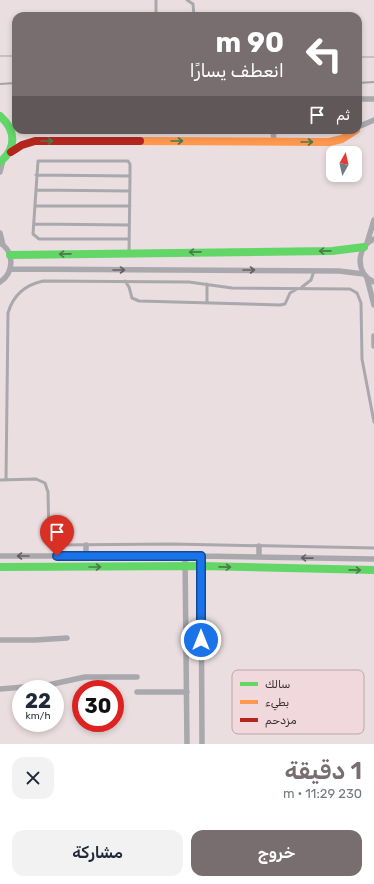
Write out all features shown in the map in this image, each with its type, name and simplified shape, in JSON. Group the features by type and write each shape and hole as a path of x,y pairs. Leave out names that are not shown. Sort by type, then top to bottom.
{"street":[{"path":"362,99 374,99"},
{"path":"0,116 7,122 12,131"},
{"path":"362,125 373,121"},
{"path":"7,122 12,123"},
{"path":"11,152 14,144 13,134"},
{"path":"273,134 274,142"},
{"path":"0,172 1,161 11,152 22,145 35,141 334,142 350,134"},
{"path":"374,220 360,261 374,305"},
{"path":"0,233 1,244 10,255 10,269 7,275 0,282"},
{"path":"10,255 332,250 366,245 374,239"},
{"path":"10,269 345,271 365,276 374,282"},
{"path":"374,336 374,346"},
{"path":"86,545 86,556"},
{"path":"258,557 259,546"},
{"path":"0,556 201,556 374,559"},
{"path":"185,556 187,744"},
{"path":"201,556 202,744"},
{"path":"0,567 201,566 374,570"},
{"path":"0,640 67,638"},
{"path":"0,689 48,685 85,677 137,677"},
{"path":"137,692 187,692"}],"lane":[{"path":"156,0 156,12"},
{"path":"187,0 193,4 194,12"},
{"path":"129,239 38,239 34,235 34,224 37,164 40,160 127,160 130,164 129,253"},
{"path":"36,175 130,176"},
{"path":"36,190 130,191"},
{"path":"35,206 130,206"},
{"path":"34,224 129,225"},
{"path":"125,281 129,287 131,296 136,301 282,305 286,302 291,292 301,288 311,280 314,271"},
{"path":"6,480 6,327 8,313 12,300 29,286 43,281 189,282 238,288 346,288 354,290 359,296 361,303 363,366 374,422"},
{"path":"207,284 207,303"},
{"path":"0,480 36,479 45,483 48,492 49,541 55,546 259,546 374,548"}],"tram line":[{"path":"0,56 12,56"},
{"path":"362,57 374,57"}],"railway":[{"path":"362,83 374,82"},
{"path":"0,84 12,83"}],"traffic: fast":[{"path":"0,116 5,121 12,133 12,145 6,157 0,162"},
{"path":"10,255 332,251 364,247"},
{"path":"0,567 201,566 374,570"}],"traffic: slow":[{"path":"140,141 329,142 342,139 350,134"}],"traffic: jam":[{"path":"11,152 22,145 35,141 140,141"}],"route":[{"path":"57,556 201,556 201,640"}]}
